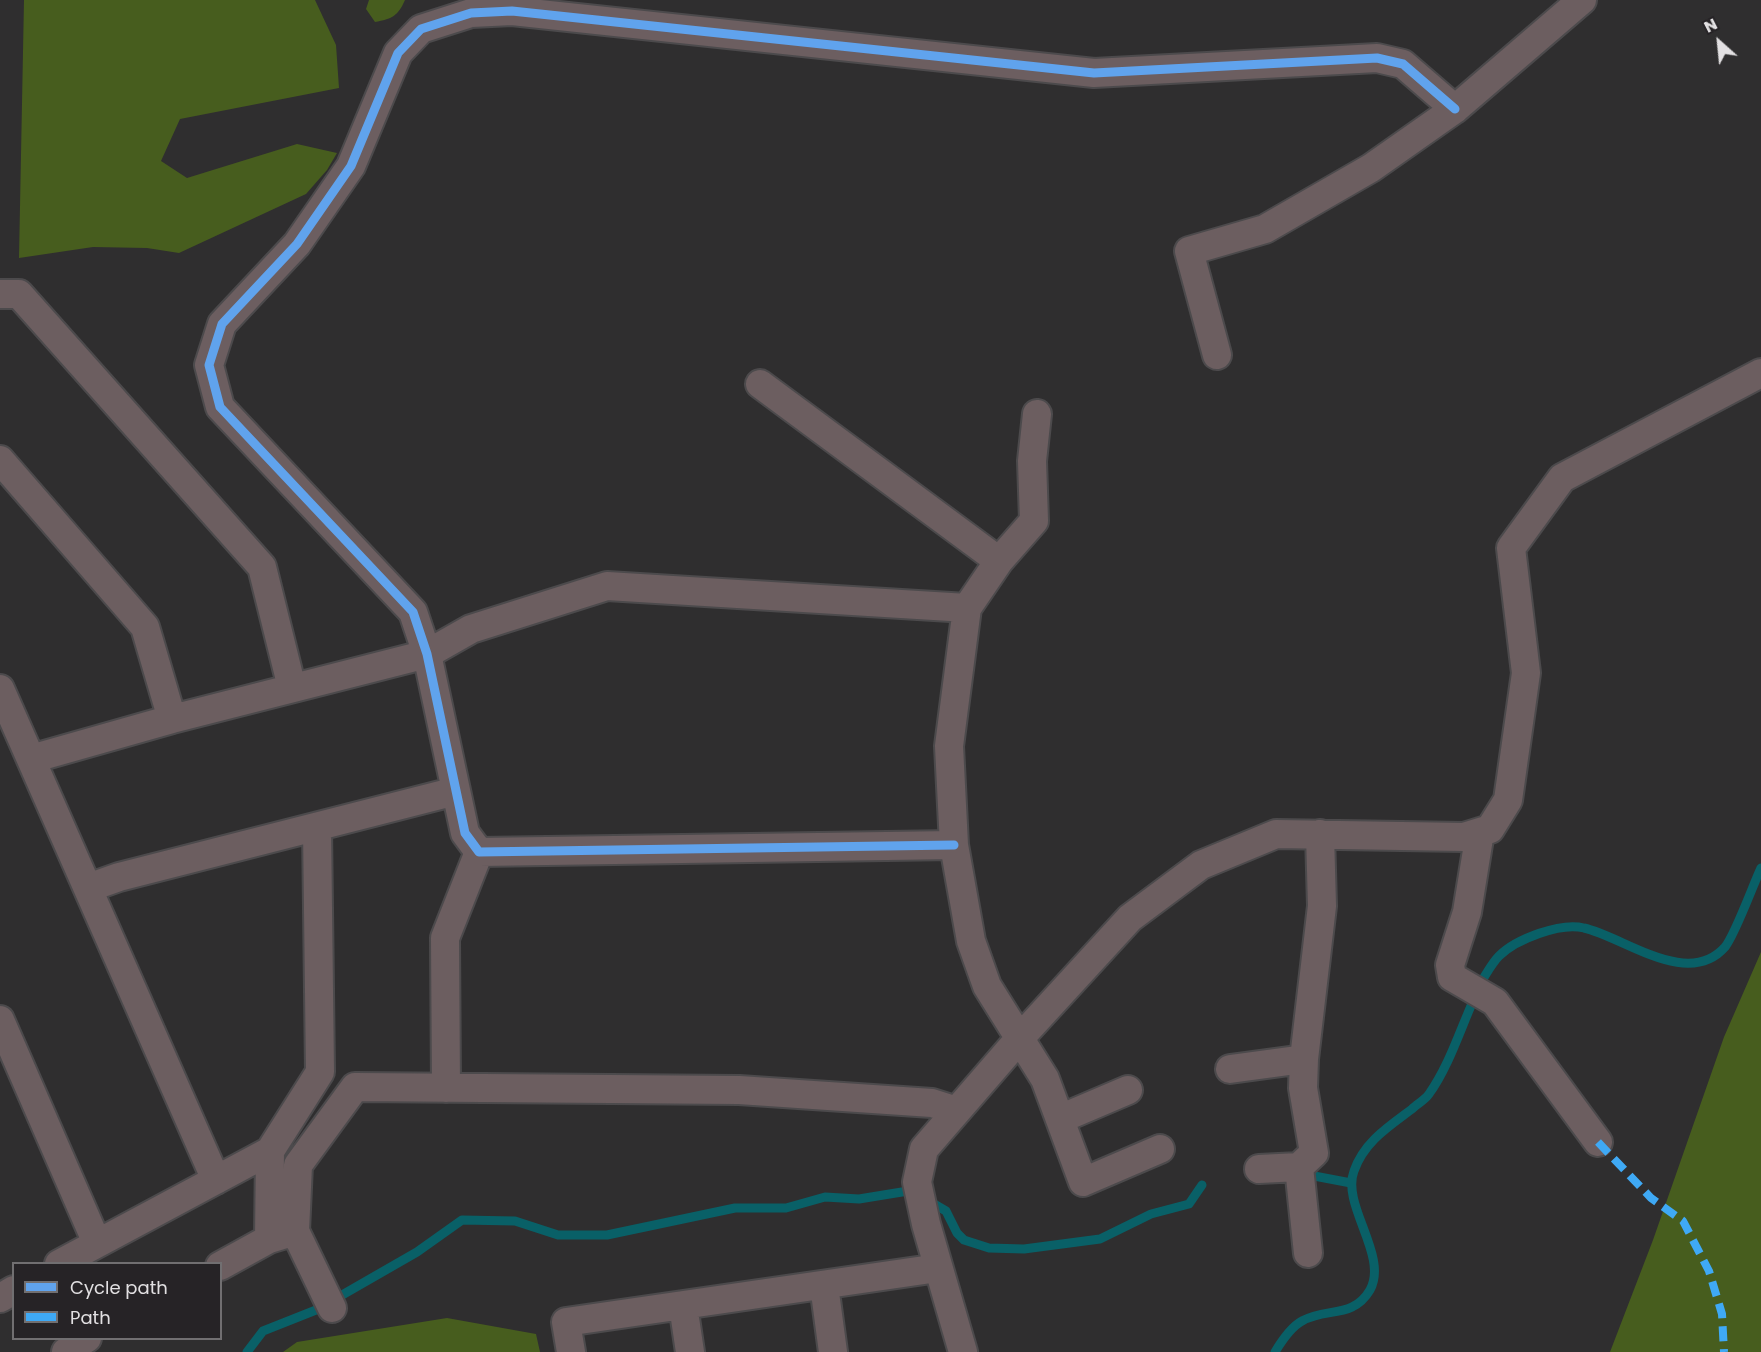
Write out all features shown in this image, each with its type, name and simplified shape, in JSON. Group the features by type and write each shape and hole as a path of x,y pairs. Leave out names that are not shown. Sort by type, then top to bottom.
{"street":[{"path":"1217,355 1189,251 1265,229 1371,168 1455,109 1582,0"},
{"path":"479,852 465,833 427,654 413,612 220,407 209,365 222,324 297,244 351,166 398,53 422,28 471,13 512,11 1094,73 1377,58 1403,64 1455,109"},
{"path":"0,294 19,294 262,567 292,688"},
{"path":"963,1352 938,1268 917,1182 924,1149 1020,1038 1130,918 1201,865 1276,834 1464,837 1490,829 1508,800 1526,673 1511,548 1562,478 1761,372"},
{"path":"760,384 999,561"},
{"path":"1037,414 1032,461 1034,521 999,561 967,608 949,746 954,845 971,941 987,986 1045,1079 1083,1182 1160,1149"},
{"path":"0,460 145,627 172,719"},
{"path":"31,759 172,719 427,654 471,629 607,586 967,608"},
{"path":"0,689 216,1180"},
{"path":"88,888 119,877 456,791"},
{"path":"61,1262 96,1241 270,1151 320,1072 317,826"},
{"path":"1480,832 1467,912 1450,965 1452,977 1495,1002 1598,1142"},
{"path":"1259,1169 1299,1167 1314,1153 1303,1088 1304,1059 1322,906 1320,834"},
{"path":"479,852 954,845"},
{"path":"446,1088 446,938 479,852"},
{"path":"0,1020 96,1241"},
{"path":"1230,1069 1304,1059"},
{"path":"282,1235 298,1165 355,1088 739,1090 932,1104 957,1111"},
{"path":"1060,1119 1128,1090"},
{"path":"270,1151 282,1235 329,1302"},
{"path":"1299,1167 1308,1253"},
{"path":"222,1265 282,1235"},
{"path":"571,1352 566,1322 938,1268"},
{"path":"824,1285 833,1352"},
{"path":"682,1305 690,1352"},
{"path":"66,1352 84,1340"}],"green space":[{"path":"24,0 315,0 336,45 339,88 180,119 161,161 187,178 297,144 337,153 327,170 306,194 179,253 147,248 93,247 19,258"},
{"path":"369,0 405,0 394,16 375,22 366,9"},
{"path":"1761,952 1761,1352 1610,1352 1653,1240 1724,1037"},
{"path":"447,1318 536,1334 540,1352 283,1352 297,1342"}],"waterway":[{"path":"1481,982 1494,962 1507,950 1539,933 1563,927 1584,928 1656,957 1675,962 1693,963 1710,959 1729,941 1761,868"},
{"path":"1275,1352 1287,1335 1302,1321 1356,1305 1370,1290 1374,1277 1374,1262 1354,1199 1352,1184 1354,1171 1370,1143 1429,1094 1448,1060 1474,999"},
{"path":"1309,1175 1351,1183"},
{"path":"934,1204 946,1211 957,1233 964,1240 989,1248 1024,1249 1100,1239 1151,1214 1189,1204 1202,1185"},
{"path":"247,1352 263,1331 316,1310 417,1252 462,1220 515,1221 558,1235 607,1235 735,1208 786,1208 825,1197 859,1199 908,1191"}],"marked path":[{"path":"1598,1142 1651,1198 1683,1221 1709,1271 1722,1314 1724,1352"}],"cycle path":[{"path":"954,845 479,852 465,833 427,654 413,612 220,407 209,365 222,324 297,244 351,166 398,53 421,29 471,13 512,11 1094,73 1377,58 1403,64 1455,109"}]}
